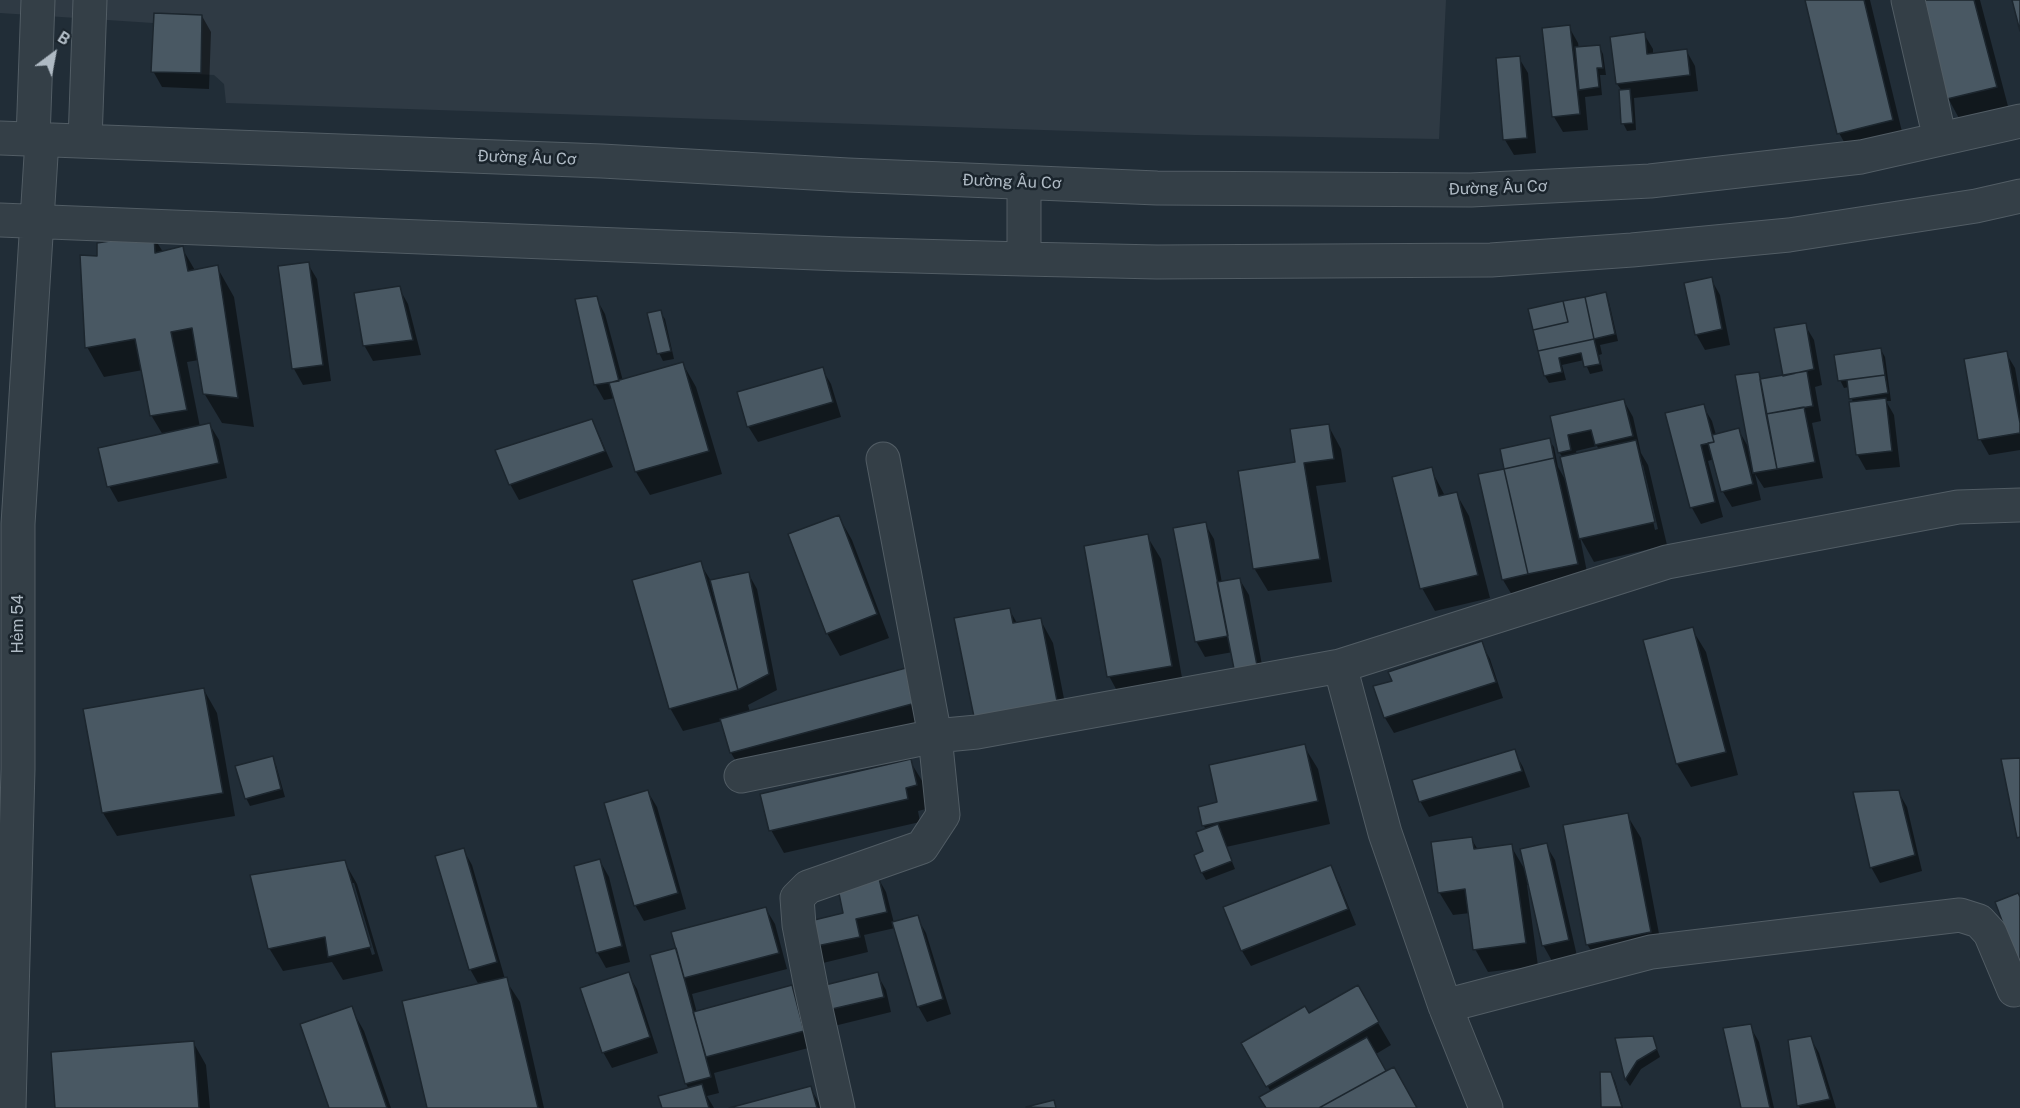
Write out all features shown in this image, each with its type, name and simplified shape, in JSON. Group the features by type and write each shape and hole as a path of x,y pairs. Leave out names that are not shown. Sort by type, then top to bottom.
{"street":[{"name":"Hẻm 54","path":"9,1108 7,946 9,523 38,221 38,0"},
{"path":"86,141 90,0"},
{"path":"1908,0 1940,139"},
{"name":"Đường Âu Cơ","path":"0,138 602,161 848,175 1157,188 1471,190 1650,181 1861,157 2020,121"},
{"path":"1024,183 1024,259"},
{"path":"0,220 1024,259 1157,262 1491,260 1632,250 1789,235 1976,206 2020,196"},
{"path":"838,1108 807,966 799,925 797,898 808,887 922,848 943,815 936,736 883,459"},
{"path":"741,776 936,736 977,732 1340,666 1667,562 1958,507 2020,505"},
{"path":"1340,666 1385,833 1445,1006 1486,1108"},
{"path":"1445,1006 1651,952 1960,915 1979,921 1990,933 2014,990 2020,988"}],"shaded area":[{"path":"0,0 1446,0 1439,139 1194,135 226,103 224,84 214,75 151,72 153,23 0,13"}],"building":[{"path":"1805,0 1864,0 1893,120 1837,134"},
{"path":"1917,0 1974,0 1997,87 1947,99"},
{"path":"2012,0 2020,0 2020,31"},
{"path":"154,13 202,15 201,73 151,72"},
{"path":"1570,25 1580,114 1552,117 1542,28"},
{"path":"1645,32 1647,54 1687,49 1690,75 1616,84 1610,37"},
{"path":"1600,45 1603,68 1597,68 1599,87 1579,90 1575,47"},
{"path":"1520,56 1527,138 1503,140 1496,58"},
{"path":"1630,89 1633,123 1621,124 1619,90"},
{"path":"154,234 155,253 183,246 188,271 218,265 238,398 203,394 192,328 171,332 187,410 150,416 135,339 85,348 80,255 97,256 97,243"},
{"path":"309,262 323,365 292,369 278,266"},
{"path":"1712,277 1722,329 1695,335 1684,283"},
{"path":"400,286 413,340 363,346 354,293"},
{"path":"1606,292 1615,334 1594,339 1585,297"},
{"path":"597,296 619,381 594,385 575,299"},
{"path":"1585,297 1594,339 1538,351 1533,330 1568,322 1563,301"},
{"path":"1563,301 1568,322 1533,330 1528,309"},
{"path":"661,310 671,351 657,354 647,313"},
{"path":"1806,323 1814,369 1783,376 1774,328"},
{"path":"1594,339 1600,364 1584,367 1581,353 1559,358 1562,372 1544,376 1538,351"},
{"path":"1881,348 1885,375 1838,381 1834,355"},
{"path":"2007,351 2020,433 1978,440 1964,359"},
{"path":"683,362 709,451 635,472 609,383"},
{"path":"823,367 833,402 747,427 737,392"},
{"path":"1807,371 1813,406 1766,414 1760,379"},
{"path":"1759,372 1777,469 1753,473 1735,375"},
{"path":"1885,375 1888,393 1849,399 1847,380"},
{"path":"1886,398 1892,451 1856,455 1849,402"},
{"path":"1624,399 1633,436 1595,445 1591,430 1568,435 1571,450 1558,453 1550,416"},
{"path":"1704,404 1714,442 1701,445 1715,502 1690,508 1665,413"},
{"path":"1804,407 1815,462 1777,469 1766,414"},
{"path":"592,419 605,451 509,485 495,450"},
{"path":"210,423 219,463 107,487 98,448"},
{"path":"1329,424 1334,459 1304,463 1320,559 1253,569 1238,471 1295,462 1290,429"},
{"path":"1739,428 1753,484 1721,492 1708,443 1714,442 1712,435"},
{"path":"1550,438 1554,458 1504,469 1500,449"},
{"path":"1636,440 1655,522 1579,539 1560,457"},
{"path":"1554,458 1578,564 1528,574 1504,469"},
{"path":"1432,467 1439,496 1457,492 1478,575 1420,589 1392,477"},
{"path":"1504,469 1528,574 1502,580 1478,474"},
{"path":"839,515 877,614 826,634 788,534"},
{"path":"1206,522 1228,636 1195,642 1173,528"},
{"path":"1148,534 1172,666 1107,677 1084,546"},
{"path":"701,561 738,690 669,709 632,580"},
{"path":"749,572 769,674 738,690 710,580"},
{"path":"1240,578 1257,665 1234,669 1217,582"},
{"path":"1010,608 1013,623 1041,618 1058,706 975,722 954,618"},
{"path":"1693,627 1726,752 1676,764 1643,640"},
{"path":"1482,641 1496,682 1384,718 1373,686 1392,681 1388,672"},
{"path":"913,666 923,701 730,753 720,719"},
{"path":"204,688 223,793 102,813 83,709"},
{"path":"1305,744 1318,801 1202,826 1198,807 1217,802 1209,765"},
{"path":"1515,749 1522,771 1419,802 1412,780"},
{"path":"273,756 281,789 245,799 235,766"},
{"path":"2020,758 2020,837 2017,838 2001,759"},
{"path":"911,759 917,785 906,788 908,799 769,831 760,794"},
{"path":"648,790 678,893 634,906 604,803"},
{"path":"1899,790 1915,855 1870,868 1853,792"},
{"path":"1628,813 1651,932 1586,945 1563,825"},
{"path":"1218,824 1232,861 1201,873 1194,855 1203,851 1196,832"},
{"path":"1472,837 1474,849 1512,844 1526,943 1473,950 1465,889 1438,893 1431,842"},
{"path":"1547,843 1569,940 1542,946 1520,849"},
{"path":"464,848 497,962 469,970 435,856"},
{"path":"600,859 622,946 596,953 574,866"},
{"path":"345,860 371,947 328,957 325,937 268,949 250,875"},
{"path":"1331,865 1348,909 1241,951 1223,907"},
{"path":"878,874 887,912 856,919 860,937 812,947 806,922 843,913 837,884"},
{"path":"2018,893 2020,897 2020,969 1995,902"},
{"path":"766,907 779,953 684,978 671,932"},
{"path":"918,915 943,999 917,1007 892,922"},
{"path":"676,948 711,1077 685,1084 650,955"},
{"path":"629,972 650,1037 602,1053 580,988"},
{"path":"878,972 884,997 819,1012 813,988"},
{"path":"507,977 538,1108 427,1108 402,1001"},
{"path":"792,985 804,1031 706,1057 693,1012"},
{"path":"1358,985 1379,1022 1266,1087 1241,1043 1305,1006 1309,1013"},
{"path":"352,1006 387,1108 329,1108 300,1024"},
{"path":"1751,1024 1770,1108 1741,1108 1723,1028"},
{"path":"1653,1036 1657,1049 1637,1061 1625,1080 1615,1038"},
{"path":"1811,1036 1830,1099 1797,1106 1788,1040"},
{"path":"1367,1037 1386,1071 1319,1108 1266,1108 1259,1097"},
{"path":"194,1041 199,1108 55,1108 51,1052"},
{"path":"1394,1067 1417,1108 1319,1108 1386,1071"},
{"path":"1600,1072 1611,1072 1622,1107 1601,1107"},
{"path":"702,1084 709,1108 662,1108 658,1096"},
{"path":"811,1086 817,1108 729,1108"},
{"path":"1054,1100 1056,1108 1026,1107"}]}
